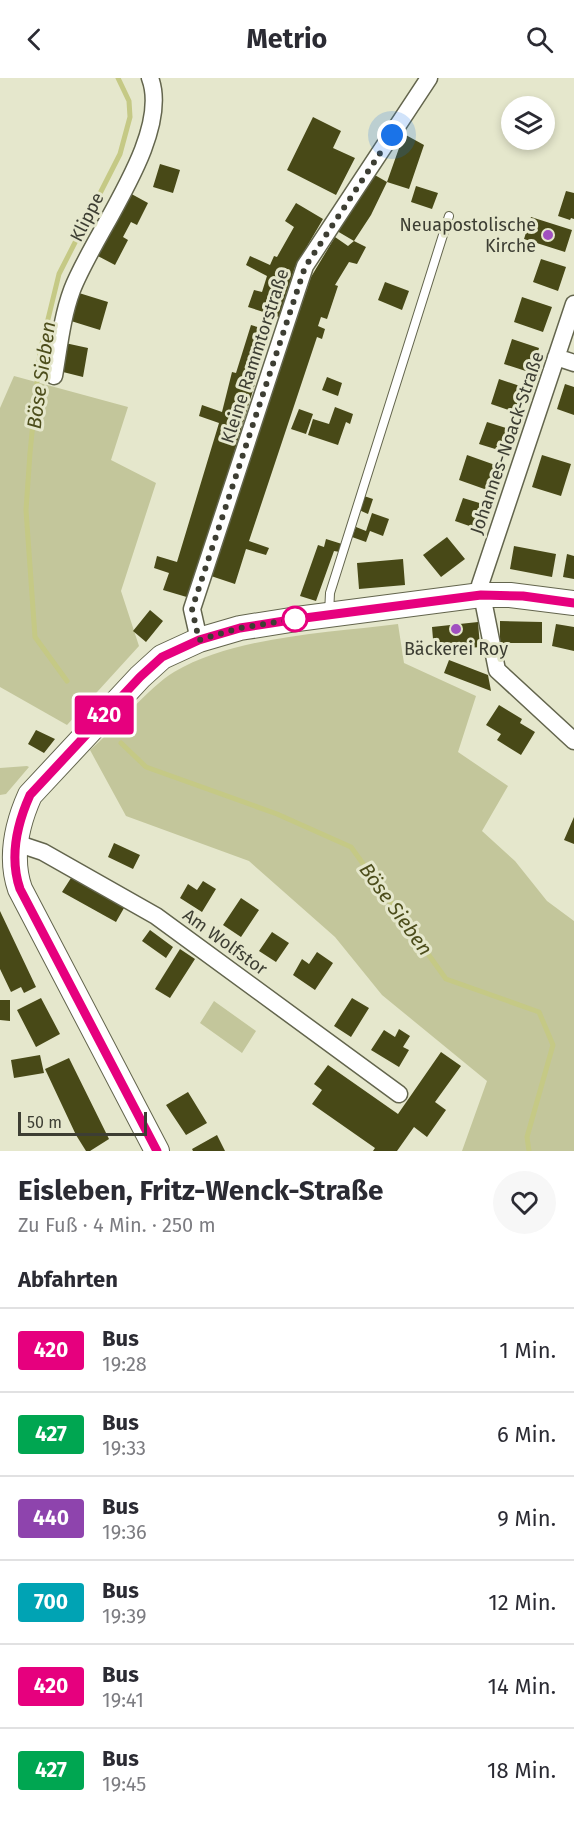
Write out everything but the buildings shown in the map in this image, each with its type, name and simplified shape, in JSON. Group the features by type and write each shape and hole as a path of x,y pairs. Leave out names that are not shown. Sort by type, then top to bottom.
{"main road":[{"path":"157,1151 20,889 8,846 10,818 140,677 162,657 199,640 240,628 481,595 510,595 574,603"}],"street":[{"name":"Klippe","path":"54,376 65,312 74,284 146,142 155,102 150,78"},
{"name":"Kleine Rammtorstraße","path":"199,640 192,609 305,267 429,78"},
{"name":"Johannes-Noack-Straße","path":"481,595 480,585 574,304"},
{"path":"556,357 574,363"},
{"path":"481,595 497,670 574,741"},
{"name":"Am Wolfstor","path":"8,846 43,852 156,916 399,1094"}],"lane":[{"path":"329,615 330,592 449,216"}],"green space":[{"path":"14,376 128,407 111,460 156,483 121,591 139,646 67,725 0,687 0,408"},
{"path":"398,624 404,663 476,696 458,752 508,786 482,831 515,861 547,901 574,921 574,1151 462,1151 487,1081 382,995 335,937 249,861 126,816 90,750 164,679 199,660 254,643"},
{"path":"29,767 6,794 0,795 0,768"},
{"path":"214,1001 256,1031 242,1053 200,1023"}],"waterway":[{"name":"Böse Sieben","path":"67,681 35,637 26,510 30,453 40,352 59,274 120,154 130,117 129,101 118,78"},
{"name":"Böse Sieben","path":"121,743 146,767 277,814 351,847 446,979 539,1012 553,1045 527,1137 529,1151"}],"bus line":[{"name":"420","path":"157,1151 17,881 15,855 19,818 30,795 140,677 162,657 199,640 240,628 393,605 481,595 535,597 574,603"}],"place":[{"name":"Neuapostolische Kirche","path":"548,235"},
{"name":"Bäckerei Roy","path":"456,629"}],"route":[{"path":"295,619 297,619 240,628 199,640 192,609 305,267 392,135"}]}
